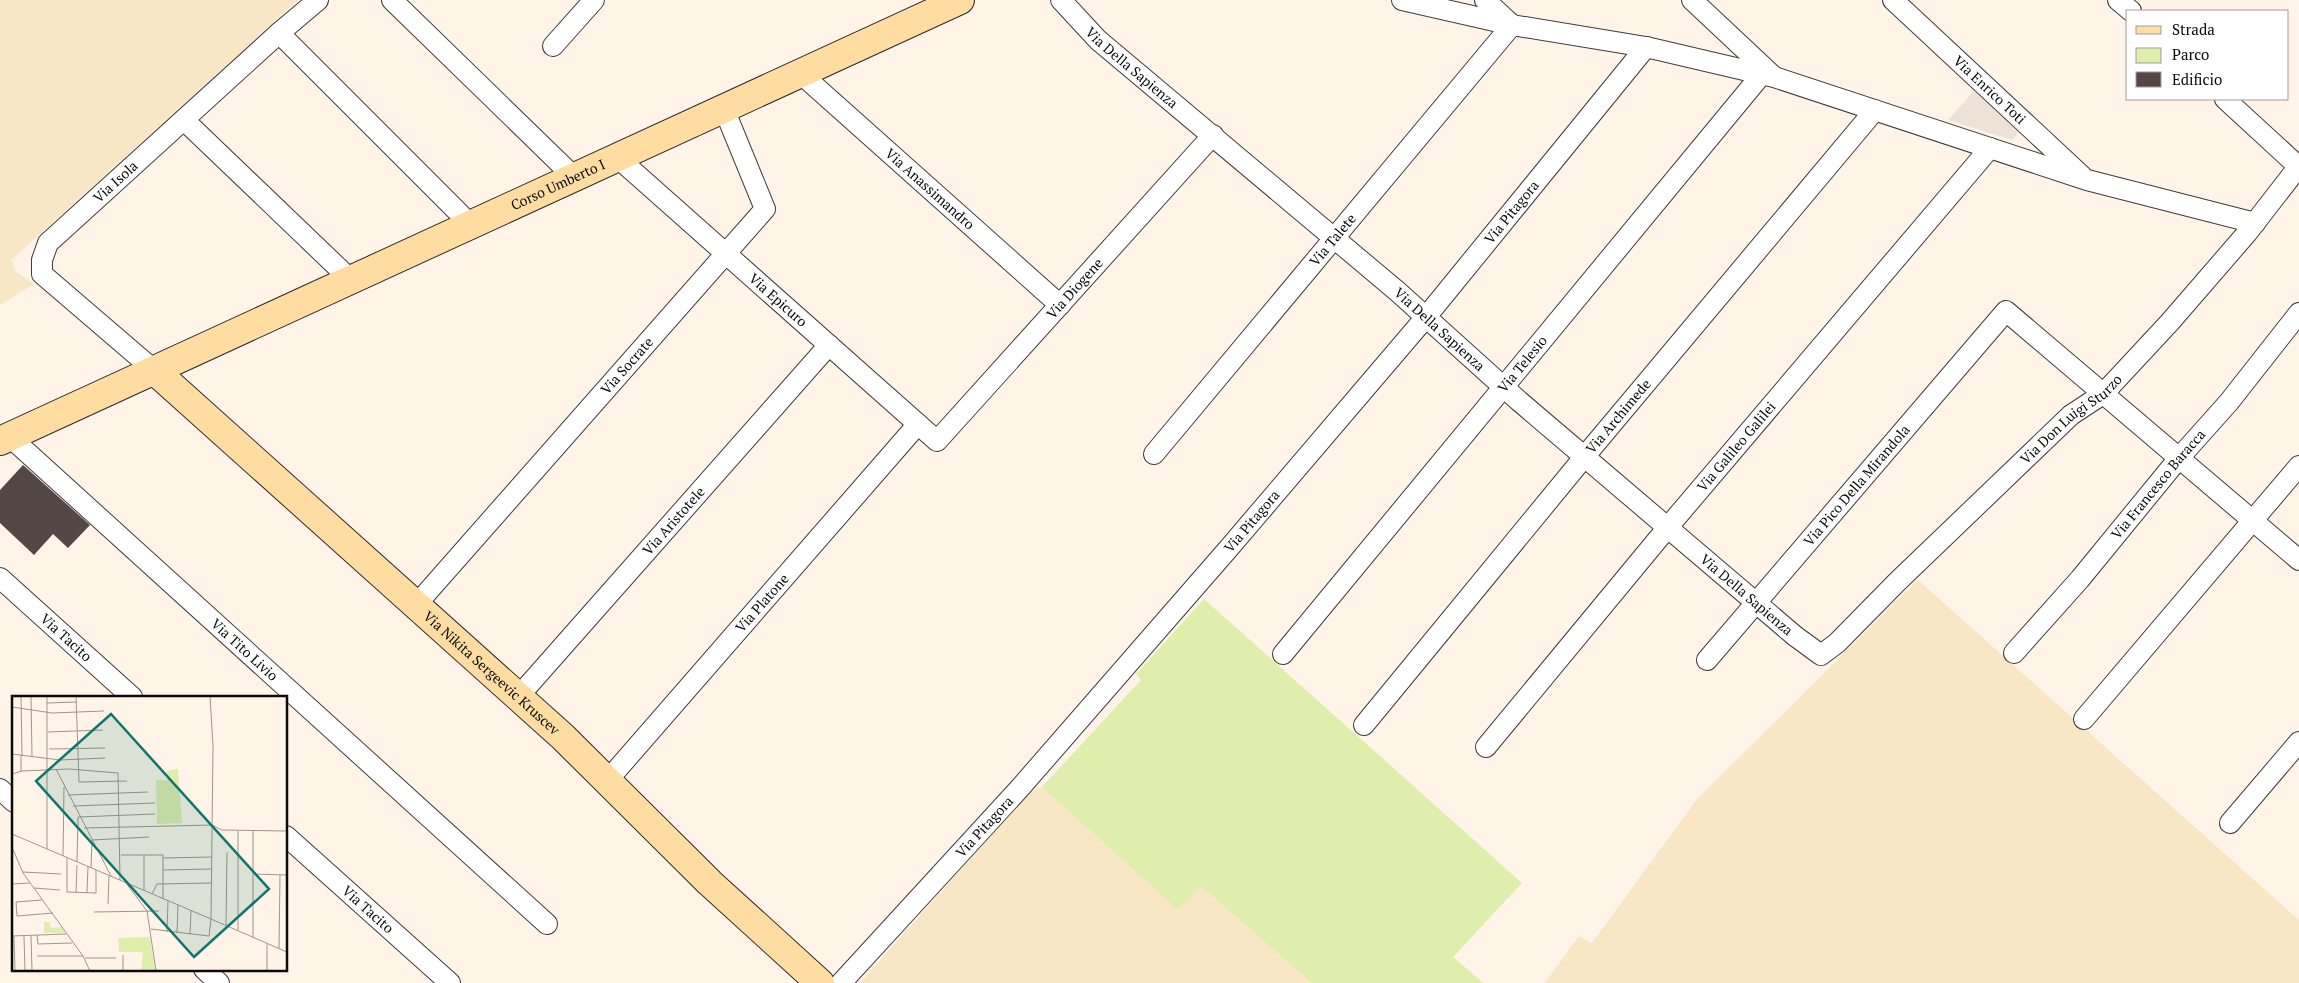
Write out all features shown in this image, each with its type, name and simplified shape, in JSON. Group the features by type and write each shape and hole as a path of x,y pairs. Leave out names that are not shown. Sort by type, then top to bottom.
{"main road":[{"name":"Corso Umberto I","path":"4,438 352,281 960,0"},
{"name":"Via Nikita Sergeevic Kruscev","path":"155,371 518,697 607,781 710,883 820,983"}],"street":[{"name":"Via Isola","path":"155,371 42,274 42,260 48,244 185,121 279,33 318,0"},
{"path":"392,0 575,178"},
{"path":"553,46 594,0"},
{"name":"Via Della Sapienza","path":"1061,0 1098,40 1335,239 1504,387 1795,636 1821,655"},
{"path":"1402,0 1512,25 1646,47 1768,75 2087,180 2255,223"},
{"path":"1486,0 1512,25"},
{"path":"1692,0 1768,75"},
{"name":"Via Enrico Toti","path":"1893,0 2087,180"},
{"path":"2118,0 2130,10"},
{"name":"Via Talete","path":"1154,454 1512,25"},
{"path":"279,33 472,226"},
{"name":"Via Pitagora","path":"841,983 1019,789 1426,317 1646,47"},
{"name":"Via Anassimandro","path":"800,73 1060,305"},
{"name":"Via Telesio","path":"1283,654 1504,387 1768,75"},
{"path":"2226,100 2299,166"},
{"name":"Via Socrate","path":"416,605 765,209 724,109"},
{"name":"Via Archimede","path":"1364,726 1585,456 1875,110"},
{"path":"185,121 352,281"},
{"name":"Via Diogene","path":"937,441 1213,136"},
{"name":"Via Galileo Galilei","path":"1486,746 1668,527 1990,148"},
{"name":"Via Epicuro","path":"618,158 937,441"},
{"name":"Via Don Luigi Sturzo","path":"1821,655 1837,643 1897,582 2071,416 2103,394 2170,322 2255,223 2299,166"},
{"name":"Via Pico Della Mirandola","path":"1707,660 2006,312 2103,394"},
{"name":"Via Francesco Baracca","path":"2014,653 2080,579 2179,458 2229,402 2299,313"},
{"name":"Via Aristotele","path":"518,697 829,345"},
{"path":"2103,394 2299,560"},
{"name":"Via Platone","path":"607,781 918,424"},
{"name":"Via Tito Livio","path":"4,438 546,924"},
{"path":"2084,720 2299,466"},
{"name":"Via Tacito","path":"0,578 131,696"},
{"path":"2230,823 2299,742"},
{"path":"0,789 12,800"},
{"name":"Via Tacito","path":"288,838 450,983"}],"shaded area":[{"path":"0,0 298,0 11,260 16,272 34,284 0,305"},
{"path":"1974,91 2020,131 2012,140 1948,120"},
{"path":"1918,580 2299,920 2299,983 1545,983 1579,936 1592,943 1697,799"},
{"path":"1042,787 1178,910 1201,886 1312,983 860,983 1029,792"}],"green space":[{"path":"1204,599 1522,883 1453,957 1483,983 1312,983 1201,886 1178,910 1042,787 1141,680 1136,674"}],"building":[{"path":"23,465 90,525 68,548 53,534 34,555 0,523 0,490"}]}
